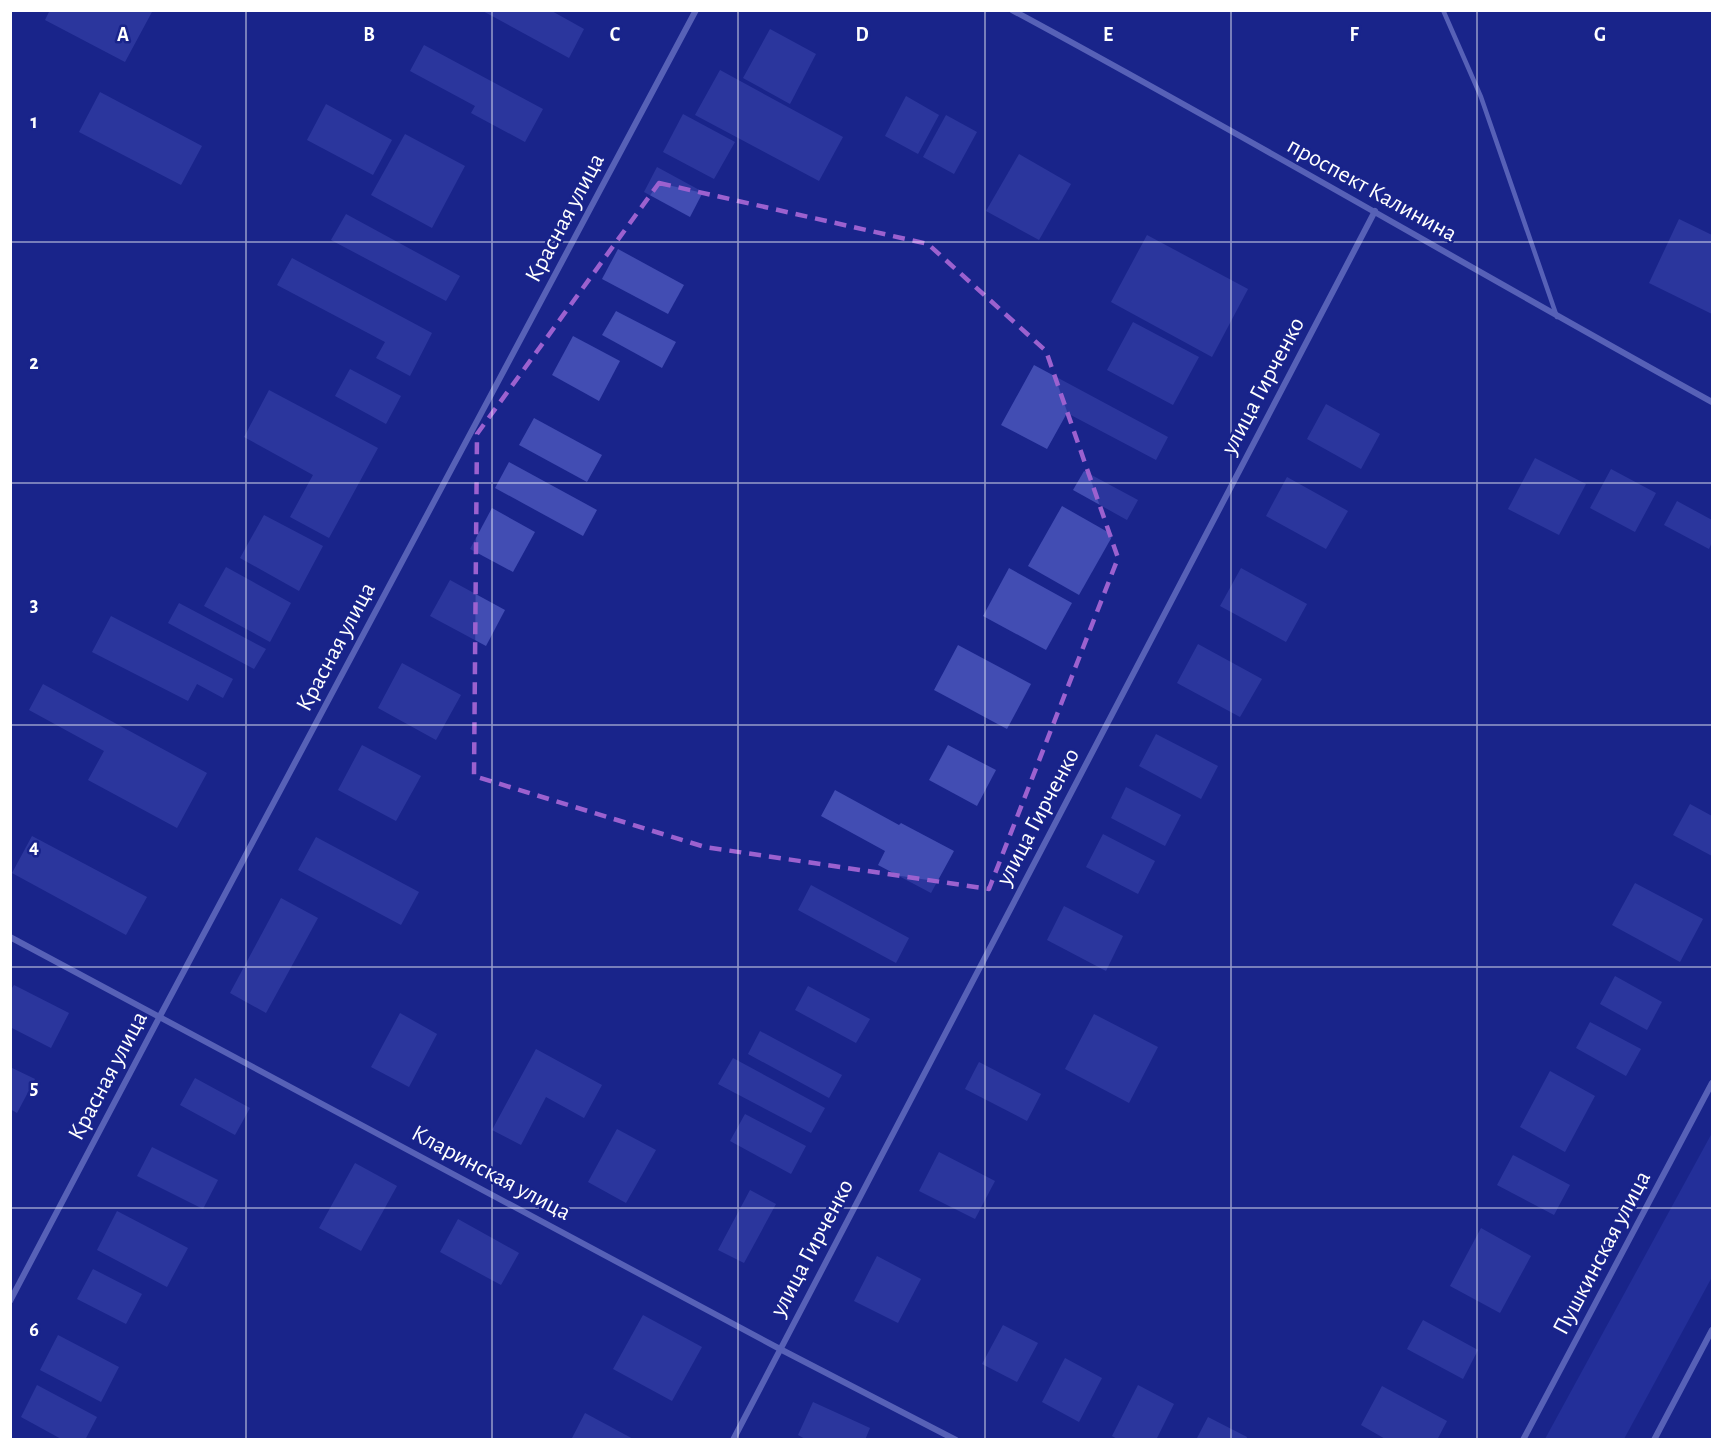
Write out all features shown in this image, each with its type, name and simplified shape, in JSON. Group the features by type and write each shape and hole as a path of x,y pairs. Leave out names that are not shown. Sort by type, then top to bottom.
{"street":[{"name":"Красная улица","path":"10,1301 696,10"},
{"name":"проспект Калинина","path":"1014,11 1713,402"},
{"name":"улица Гирченко","path":"733,1440 1375,211"},
{"name":"Кларинская улица","path":"10,937 780,1349 956,1440"},
{"name":"Пушкинская улица","path":"1523,1440 1713,1083"},
{"path":"1654,1440 1713,1330"}],"lane":[{"path":"1443,10 1481,97 1557,316"}],"highlighted area":[{"path":"659,183 928,244 1046,351 1118,558 989,889 705,847 474,776 477,434"}],"shaded area":[{"path":"1712,1133 1712,1277 1624,1439 1545,1439"}],"building":[{"path":"50,10 153,10 125,62 45,20"},
{"path":"481,10 550,10 584,29 569,58"},
{"path":"770,29 816,54 790,104 743,78"},
{"path":"424,45 543,109 525,142 471,113 475,106 410,71"},
{"path":"720,70 843,137 819,181 695,115"},
{"path":"100,92 202,146 181,185 79,132"},
{"path":"906,96 939,115 918,154 885,136"},
{"path":"326,104 392,140 373,175 307,140"},
{"path":"683,114 735,142 714,179 663,152"},
{"path":"946,115 977,132 954,174 923,157"},
{"path":"405,134 465,166 432,228 371,195"},
{"path":"1019,154 1071,184 1039,240 986,211"},
{"path":"657,167 703,192 690,217 644,192"},
{"path":"346,214 460,276 446,301 331,240"},
{"path":"1679,219 1712,235 1712,314 1649,283"},
{"path":"1147,235 1248,289 1212,357 1111,302"},
{"path":"618,249 684,285 668,314 602,279"},
{"path":"292,258 432,333 410,376 376,358 385,342 277,285"},
{"path":"616,311 676,342 662,368 602,335"},
{"path":"1133,322 1199,357 1173,405 1107,370"},
{"path":"573,336 620,361 599,401 552,375"},
{"path":"1034,365 1168,437 1156,460 1067,413 1047,449 1001,425"},
{"path":"350,369 401,396 386,424 335,396"},
{"path":"269,390 378,448 329,538 290,517 313,475 244,437"},
{"path":"1326,404 1380,434 1361,469 1307,439"},
{"path":"534,418 602,455 587,482 519,445"},
{"path":"1535,458 1586,484 1559,535 1508,509"},
{"path":"509,462 597,510 583,536 495,488"},
{"path":"1611,469 1656,493 1635,532 1590,508"},
{"path":"1084,471 1138,500 1127,520 1073,490"},
{"path":"1287,477 1348,511 1326,549 1266,516"},
{"path":"1677,501 1712,520 1712,542 1709,549 1664,525"},
{"path":"1062,506 1113,535 1079,595 1028,566"},
{"path":"492,508 535,532 513,572 470,549"},
{"path":"264,515 323,546 299,591 240,558"},
{"path":"226,567 291,603 270,642 204,606"},
{"path":"1009,568 1072,603 1046,650 983,616"},
{"path":"1241,568 1307,604 1286,642 1220,606"},
{"path":"450,580 505,610 486,646 430,616"},
{"path":"179,603 266,649 254,669 168,623"},
{"path":"111,616 233,679 223,698 197,684 188,701 92,652"},
{"path":"1198,644 1262,679 1240,717 1177,683"},
{"path":"958,645 1031,684 1007,729 934,690"},
{"path":"402,663 461,695 436,740 378,708"},
{"path":"43,684 207,773 177,828 88,780 104,751 29,710"},
{"path":"1156,734 1218,766 1201,799 1139,766"},
{"path":"362,745 421,776 396,821 338,790"},
{"path":"948,745 996,770 977,806 929,780"},
{"path":"1126,787 1181,815 1165,846 1111,818"},
{"path":"835,790 899,825 901,823 954,851 931,893 878,865 885,851 821,816"},
{"path":"1690,804 1712,816 1712,856 1673,835"},
{"path":"1103,834 1155,861 1138,894 1086,867"},
{"path":"32,836 147,897 126,935 12,873"},
{"path":"316,837 419,892 401,925 298,870"},
{"path":"1635,883 1703,919 1680,962 1612,925"},
{"path":"811,885 909,938 896,963 798,910"},
{"path":"281,898 318,918 266,1013 230,993"},
{"path":"1064,906 1123,936 1106,971 1047,940"},
{"path":"1615,976 1662,1002 1647,1030 1600,1004"},
{"path":"14,985 69,1013 51,1048 10,1027 10,991"},
{"path":"808,986 870,1019 856,1043 795,1010"},
{"path":"400,1013 437,1034 409,1087 371,1067"},
{"path":"1094,1014 1158,1047 1129,1103 1065,1069"},
{"path":"1590,1022 1641,1049 1626,1076 1576,1048"},
{"path":"760,1031 842,1075 829,1098 748,1054"},
{"path":"536,1049 602,1085 584,1118 546,1097 521,1145 492,1130"},
{"path":"733,1058 825,1108 811,1133 718,1084"},
{"path":"979,1062 1041,1094 1027,1121 965,1089"},
{"path":"10,1067 35,1079 17,1113 10,1109"},
{"path":"1550,1071 1595,1096 1565,1152 1520,1127"},
{"path":"195,1078 250,1108 235,1135 180,1105"},
{"path":"745,1114 806,1146 791,1174 730,1141"},
{"path":"617,1129 656,1150 626,1203 588,1182"},
{"path":"152,1147 218,1180 203,1209 137,1176"},
{"path":"939,1152 995,1181 975,1219 919,1191"},
{"path":"1513,1155 1570,1185 1554,1215 1497,1185"},
{"path":"355,1163 397,1186 361,1251 319,1228"},
{"path":"750,1190 776,1204 744,1263 718,1250"},
{"path":"117,1211 188,1248 167,1287 97,1250"},
{"path":"458,1219 519,1253 501,1285 440,1252"},
{"path":"1481,1228 1531,1256 1500,1313 1450,1286"},
{"path":"877,1256 921,1279 898,1323 854,1301"},
{"path":"93,1269 142,1294 126,1324 77,1299"},
{"path":"643,1315 702,1347 672,1401 613,1369"},
{"path":"1423,1320 1478,1350 1463,1379 1407,1349"},
{"path":"1003,1325 1038,1343 1017,1382 982,1364"},
{"path":"58,1335 119,1367 101,1402 40,1370"},
{"path":"1065,1358 1102,1378 1079,1422 1042,1402"},
{"path":"37,1385 97,1417 85,1440 63,1440 21,1417"},
{"path":"1138,1385 1174,1404 1156,1440 1119,1440 1112,1436"},
{"path":"1382,1386 1447,1421 1437,1440 1387,1440 1361,1425"},
{"path":"813,1402 870,1428 865,1440 807,1440 798,1435"},
{"path":"585,1413 635,1440 571,1440"},
{"path":"1208,1417 1247,1437 1246,1440 1196,1440"}]}
